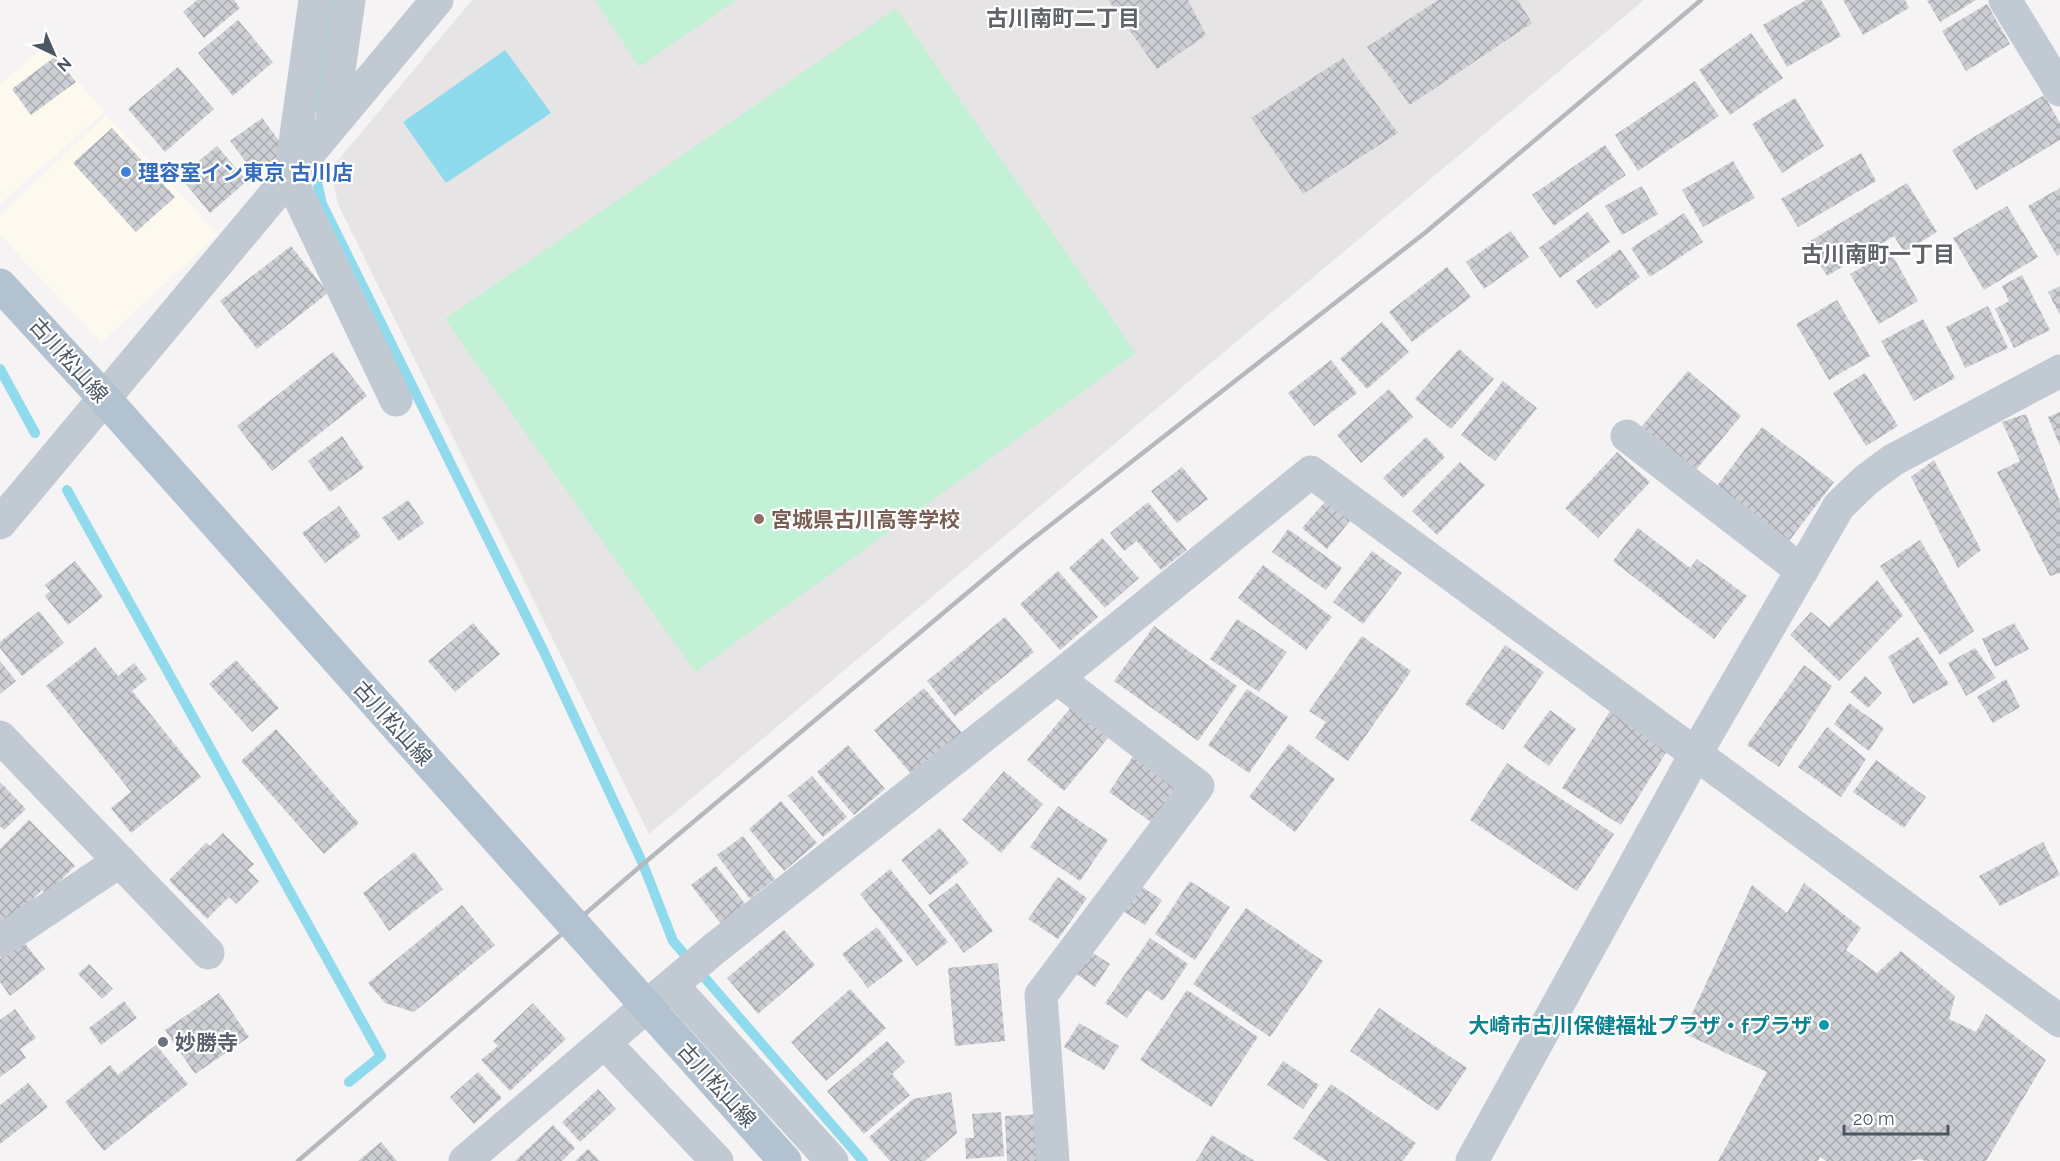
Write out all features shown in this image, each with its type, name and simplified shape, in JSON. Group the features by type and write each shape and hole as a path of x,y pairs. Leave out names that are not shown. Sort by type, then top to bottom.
{"main road":[{"name":"古川松山線","path":"0,285 104,398 785,1161"}],"street":[{"path":"315,0 290,177 396,400"},
{"path":"331,127 349,0"},
{"path":"0,523 437,0"},
{"path":"2005,0 2060,90"},
{"path":"1472,1161 1695,755 1839,506 1866,480 1893,460 2060,370"},
{"path":"1627,436 1802,571"},
{"path":"465,1161 714,950 1311,472 2060,1022"},
{"path":"1053,1161 1041,995 1198,786 1056,678"},
{"path":"0,737 208,953"},
{"path":"0,941 120,861"},
{"path":"675,982 832,1161"},
{"path":"605,1043 717,1161"}],"shaded area":[{"name":"宮城県古川高等学校","path":"472,0 1644,0 649,834 338,204 330,170"},
{"path":"46,44 105,112 0,204 0,85"},
{"path":"106,115 218,234 101,343 0,235 0,215"}],"green space":[{"path":"595,0 736,0 639,67"},
{"path":"896,8 1136,353 695,672 445,319"}],"water":[{"path":"505,50 551,113 446,183 403,122"}],"building":[{"path":"197,0 234,0 240,8 204,38 183,12"},
{"path":"1108,0 1188,0 1206,35 1157,69"},
{"path":"1438,0 1518,0 1532,23 1410,105 1367,47"},
{"path":"1806,0 1821,0 1841,36 1787,67 1763,25"},
{"path":"1843,0 1905,0 1909,8 1863,35"},
{"path":"1927,0 1976,0 1940,22"},
{"path":"1987,4 2010,44 1966,71 1942,31"},
{"path":"238,20 273,62 233,96 198,53"},
{"path":"1751,33 1783,78 1730,115 1699,70"},
{"path":"56,56 76,82 31,115 12,89"},
{"path":"1343,58 1398,133 1303,194 1251,118"},
{"path":"178,67 214,109 165,152 128,109"},
{"path":"1695,81 1719,116 1638,171 1615,135"},
{"path":"2044,95 2060,123 2060,140 1976,190 1952,150"},
{"path":"1795,98 1824,146 1782,173 1752,124"},
{"path":"262,118 286,150 255,174 230,141"},
{"path":"112,128 175,197 136,232 73,163"},
{"path":"1605,145 1626,175 1554,226 1532,195"},
{"path":"217,146 247,181 210,213 180,177"},
{"path":"1861,153 1876,181 1798,227 1781,199"},
{"path":"1733,161 1755,198 1703,227 1682,190"},
{"path":"1907,183 1937,232 1904,252 1894,236 1827,276 1807,243"},
{"path":"1642,186 1658,214 1622,235 1605,206"},
{"path":"2060,188 2060,254 2057,256 2028,206"},
{"path":"2007,206 2038,257 1984,290 1953,238"},
{"path":"1588,212 1610,242 1560,278 1539,248"},
{"path":"1684,213 1703,242 1650,277 1631,248"},
{"path":"1511,231 1529,257 1484,289 1466,262"},
{"path":"291,246 328,293 257,349 220,301"},
{"path":"1620,249 1640,277 1596,309 1576,281"},
{"path":"1890,251 1918,301 1879,324 1850,274"},
{"path":"1447,267 1471,297 1412,342 1389,312"},
{"path":"2022,275 2050,330 2014,348 1995,309 2009,301 2002,286"},
{"path":"2060,286 2060,315 2048,292"},
{"path":"1837,300 1870,356 1829,380 1796,324"},
{"path":"1988,306 2008,348 1965,368 1946,327"},
{"path":"1923,319 1955,378 1914,401 1881,341"},
{"path":"1382,322 1409,352 1367,389 1340,359"},
{"path":"1459,349 1494,379 1451,429 1415,399"},
{"path":"333,352 367,396 272,471 237,426"},
{"path":"1331,360 1357,393 1314,426 1288,393"},
{"path":"1688,371 1741,416 1695,471 1641,427"},
{"path":"1865,373 1898,426 1866,446 1833,393"},
{"path":"1503,381 1537,408 1495,461 1461,435"},
{"path":"1389,389 1413,417 1361,463 1337,435"},
{"path":"2060,412 2060,446 2048,417"},
{"path":"2026,414 2060,502 2060,573 2050,576 1997,472 2020,461 2002,422"},
{"path":"1762,427 1834,482 1789,541 1717,486"},
{"path":"342,436 364,468 330,492 308,461"},
{"path":"1426,437 1445,457 1403,498 1383,478"},
{"path":"1617,452 1650,482 1598,538 1565,508"},
{"path":"1934,460 1981,550 1958,568 1911,477"},
{"path":"1460,462 1485,485 1437,535 1412,511"},
{"path":"1182,467 1208,499 1177,523 1151,491"},
{"path":"1330,496 1354,516 1327,549 1302,528"},
{"path":"408,500 424,523 399,541 382,518"},
{"path":"1148,502 1187,550 1161,570 1137,541 1124,551 1110,533"},
{"path":"339,506 361,536 325,563 302,533"},
{"path":"1638,528 1690,568 1697,559 1747,596 1714,639 1613,561"},
{"path":"1288,529 1342,568 1326,590 1272,552"},
{"path":"1102,538 1139,578 1105,608 1069,568"},
{"path":"1920,540 1974,631 1940,655 1880,566"},
{"path":"1372,551 1402,573 1363,624 1333,602"},
{"path":"75,561 103,597 68,625 45,596 50,591 45,585"},
{"path":"1263,565 1332,617 1306,650 1238,598"},
{"path":"1058,571 1098,617 1060,650 1020,604"},
{"path":"1877,580 1903,615 1839,681 1790,635 1811,612 1829,627"},
{"path":"39,611 64,643 22,676 0,648 0,642"},
{"path":"1005,617 1034,652 955,716 927,681"},
{"path":"1237,619 1287,652 1259,692 1210,659"},
{"path":"473,623 500,654 455,692 428,661"},
{"path":"2014,623 2029,649 1995,667 1982,639"},
{"path":"1154,626 1237,686 1198,741 1114,681"},
{"path":"1362,636 1411,671 1348,761 1315,738 1326,722 1309,711"},
{"path":"1918,637 1949,684 1913,704 1888,657"},
{"path":"1505,645 1544,672 1503,730 1465,704"},
{"path":"95,647 118,676 134,663 147,679 132,691 201,777 131,833 111,808 131,792 46,686"},
{"path":"1975,648 1996,678 1966,696 1948,663"},
{"path":"236,660 279,708 252,732 209,684"},
{"path":"0,661 16,681 0,694"},
{"path":"1804,665 1832,686 1779,767 1747,745"},
{"path":"1865,676 1882,693 1868,708 1850,692"},
{"path":"2006,679 2020,707 1993,723 1977,697"},
{"path":"924,688 962,733 912,775 874,730"},
{"path":"1247,689 1288,717 1249,773 1208,745"},
{"path":"1849,703 1884,728 1869,751 1834,724"},
{"path":"1071,707 1108,738 1064,791 1027,760"},
{"path":"1550,710 1576,729 1549,766 1523,747"},
{"path":"1610,711 1669,748 1621,825 1562,788"},
{"path":"1827,727 1866,759 1841,797 1798,767"},
{"path":"276,729 359,823 324,854 241,761"},
{"path":"1289,744 1335,779 1295,832 1249,797"},
{"path":"848,745 885,789 854,815 817,772"},
{"path":"1134,755 1177,786 1151,822 1109,792"},
{"path":"1876,760 1926,797 1904,828 1853,792"},
{"path":"1507,763 1614,834 1577,891 1470,820"},
{"path":"1004,771 1043,804 1001,853 962,820"},
{"path":"812,776 847,817 823,837 788,796"},
{"path":"0,782 26,809 4,830 0,826"},
{"path":"781,801 817,843 784,871 749,829"},
{"path":"1058,806 1108,840 1080,881 1030,847"},
{"path":"29,820 75,866 46,895 42,890 10,922 0,923 0,849"},
{"path":"940,828 969,863 930,895 901,860"},
{"path":"223,833 254,864 248,870 259,881 236,904 229,897 207,919 169,880 206,843 210,846"},
{"path":"743,836 775,879 750,899 717,855"},
{"path":"2043,842 2060,875 2000,906 1979,876"},
{"path":"414,852 443,889 389,931 363,893"},
{"path":"716,866 746,905 721,924 691,885"},
{"path":"890,869 948,942 917,966 860,894"},
{"path":"1058,877 1087,898 1058,939 1028,919"},
{"path":"1190,881 1230,907 1195,960 1155,934"},
{"path":"1135,882 1162,900 1145,925 1118,908"},
{"path":"957,883 993,931 964,953 928,905"},
{"name":"大崎市古川保健福祉プラザ・fプラザ","path":"1804,883 1861,928 1846,950 1877,973 1901,951 1955,996 1949,1019 1976,1032 1986,1014 2046,1060 1986,1161 1925,1161 1920,1159 1826,1161 1820,1157 1818,1161 1718,1161 1767,1072 1683,1033 1752,885 1787,913"},
{"path":"462,905 495,945 414,1012 385,1003 368,983"},
{"path":"1246,908 1323,961 1270,1037 1193,984"},
{"path":"877,927 903,961 868,988 842,954"},
{"path":"784,930 815,965 758,1014 727,978"},
{"path":"1150,938 1188,964 1163,1001 1147,990 1127,1018 1105,1003"},
{"path":"23,941 45,969 10,996 0,982 0,959"},
{"path":"1090,951 1110,964 1095,987 1075,973"},
{"path":"998,963 1005,1041 955,1046 948,968"},
{"path":"89,964 113,989 102,999 78,974"},
{"path":"850,989 886,1028 826,1081 791,1042"},
{"path":"1187,990 1258,1037 1211,1107 1140,1060"},
{"path":"219,993 249,1037 195,1074 165,1030"},
{"path":"124,1001 137,1018 101,1045 89,1028"},
{"path":"533,1003 566,1039 510,1091 481,1060 498,1046 493,1041"},
{"path":"1379,1008 1467,1068 1438,1111 1350,1051"},
{"path":"15,1009 36,1038 20,1049 26,1058 0,1077 0,1020"},
{"path":"1079,1023 1119,1046 1104,1070 1064,1047"},
{"path":"887,1041 905,1062 892,1074 910,1095 864,1134 827,1091"},
{"path":"156,1045 188,1084 104,1151 65,1102 110,1065 118,1075"},
{"path":"1283,1061 1319,1085 1303,1109 1267,1085"},
{"path":"478,1072 502,1098 474,1124 450,1097"},
{"path":"28,1083 48,1107 0,1144 0,1105"},
{"path":"1331,1084 1416,1143 1403,1161 1327,1161 1293,1138"},
{"path":"598,1089 616,1109 580,1142 562,1122"},
{"path":"951,1092 957,1133 925,1161 890,1161 869,1137 913,1099"},
{"path":"1001,1112 1004,1156 966,1159 965,1138 974,1138 972,1114"},
{"path":"1042,1114 1045,1161 1007,1161 1005,1116"},
{"path":"553,1125 575,1148 562,1161 515,1161"},
{"path":"1212,1135 1255,1161 1196,1161"},
{"path":"381,1142 397,1161 358,1161"},
{"path":"588,1149 600,1161 575,1161"}],"waterway":[{"path":"317,107 332,0"},
{"path":"316,177 322,204 544,652 643,864 673,941 863,1161"},
{"path":"0,369 35,433"},
{"path":"67,490 381,1056 349,1082"}],"railway":[{"path":"298,1161 643,864 1021,548 1426,232 1701,0"}],"place":[{"name":"理容室イン東京 古川店","path":"126,172"},
{"name":"宮城県古川高等学校","path":"759,519"},
{"name":"大崎市古川保健福祉プラザ・fプラザ","path":"1824,1025"},
{"name":"妙勝寺","path":"163,1042"}],"district":[{"name":"古川南町二丁目","path":"1063,18"},
{"name":"古川南町一丁目","path":"1878,254"}]}
